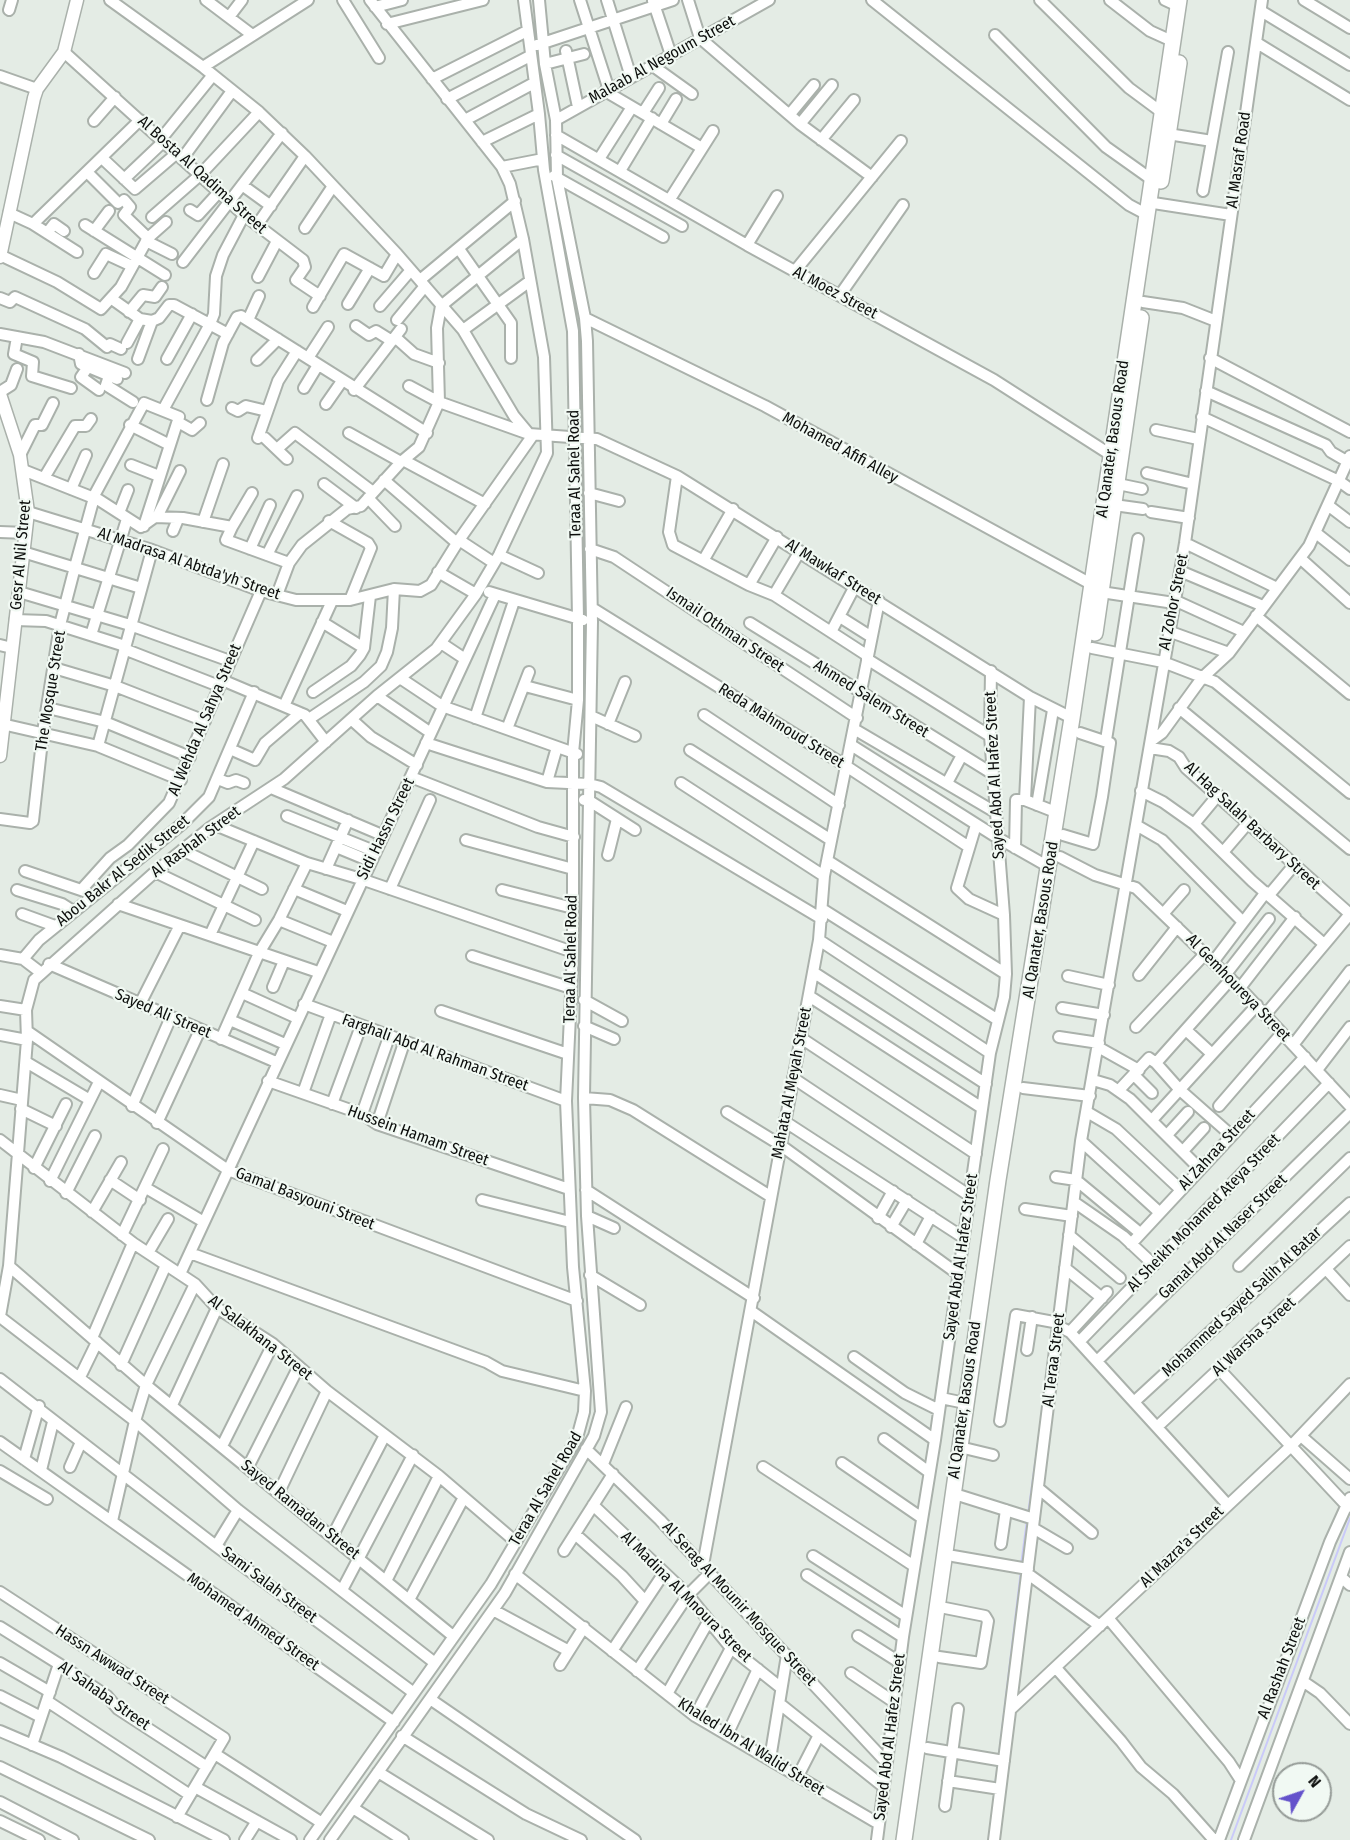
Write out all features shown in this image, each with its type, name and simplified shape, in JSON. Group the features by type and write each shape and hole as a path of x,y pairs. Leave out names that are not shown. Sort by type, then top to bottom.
{"main road":[{"name":"Al Qanater, Basous Road","path":"914,1840 961,1496 1023,1088 1072,718 1118,484 1143,302 1151,179 1178,2"},
{"name":"Al Qanater, Basous Road","path":"904,1840 965,1403 1054,862 1063,835 1080,733 1092,648 1096,588 1111,455 1150,207 1168,134 1178,2"}],"street":[{"path":"77,0 64,52 37,89 0,256 57,282 99,308 103,308 112,299 147,240 166,222"},
{"path":"110,0 204,67 259,112 305,156 397,254 463,330 514,416 531,434"},
{"path":"229,17 242,0"},
{"path":"204,67 288,5 308,0"},
{"path":"343,0 379,58"},
{"path":"372,4 402,0"},
{"path":"387,24 483,0"},
{"name":"Teraa Al Sahel Road","path":"310,1840 491,1584 577,1437 581,1426 585,1391 570,1222 566,1101 573,952 575,785 573,753 578,700 579,618 573,331 544,165 524,0"},
{"name":"Teraa Al Sahel Road","path":"330,1840 493,1610 596,1431 601,1401 590,1275 584,1098 592,622 585,318 558,178 556,120 545,64 539,0"},
{"path":"580,0 607,91 702,148"},
{"path":"607,0 632,77"},
{"path":"633,0 637,12"},
{"path":"447,99 543,43 637,12 653,3 673,0"},
{"path":"687,0 700,38 800,124 872,177"},
{"name":"Malaab Al Negoum Street","path":"556,120 769,0"},
{"path":"872,0 1129,205 1231,215"},
{"path":"1110,0 1143,26 1172,41"},
{"path":"1304,0 1350,28"},
{"path":"1045,1 1134,92 1160,111"},
{"path":"212,2 251,34"},
{"path":"653,3 671,55"},
{"name":"Al Rashah Street","path":"0,1316 9,1266 26,1062 26,1010 31,986 40,972 155,872 213,826 271,788 441,643 478,591 496,559 547,453 544,357 515,201 502,167 372,4"},
{"path":"1261,6 1350,65"},
{"name":"Al Masraf Road","path":"1216,321 1261,6"},
{"path":"432,80 527,30"},
{"path":"995,35 1106,147 1151,179"},
{"path":"1257,43 1350,100"},
{"name":"Al Bosta Al Qadima Street","path":"64,52 244,215 305,262 296,280 320,296"},
{"path":"1203,191 1228,52"},
{"path":"567,54 578,107"},
{"path":"545,64 567,54 584,54"},
{"path":"653,66 692,94"},
{"path":"124,179 163,140 213,75"},
{"path":"0,76 37,89"},
{"path":"465,120 534,82"},
{"path":"790,114 814,85"},
{"path":"800,124 832,86"},
{"path":"620,171 652,118 659,88"},
{"path":"102,158 135,189 179,156 232,91"},
{"path":"94,121 115,98"},
{"path":"652,118 676,99"},
{"path":"821,140 854,100"},
{"path":"599,159 632,107"},
{"path":"152,217 200,175 259,112"},
{"path":"482,142 539,114"},
{"path":"33,224 140,120"},
{"path":"670,199 713,131"},
{"path":"183,262 282,133"},
{"path":"1168,134 1212,141"},
{"name":"Al Moez Street","path":"556,135 747,245 994,380 1111,455"},
{"path":"795,271 901,141"},
{"path":"556,155 682,226"},
{"path":"257,225 305,156"},
{"path":"502,167 544,165 558,178 663,237"},
{"path":"87,172 121,202 130,207 124,215 147,240 172,255"},
{"path":"242,185 271,206"},
{"path":"305,228 333,186"},
{"path":"190,210 198,215 219,192"},
{"path":"747,245 777,196"},
{"path":"354,390 396,332 422,283 515,201"},
{"path":"840,295 903,205"},
{"path":"109,211 90,228 134,262"},
{"path":"9,213 33,224 77,252"},
{"path":"163,410 210,324 214,314 216,276 223,255 244,215"},
{"path":"47,233 54,224 64,231"},
{"path":"277,595 289,563 302,545 329,521 347,509 356,508 419,447 439,402 437,328 441,306 523,239"},
{"path":"258,277 278,241"},
{"path":"459,249 512,327 511,358"},
{"path":"313,307 344,254 384,276 397,254"},
{"path":"94,273 105,255 109,255 134,262 165,275"},
{"path":"348,304 370,268"},
{"path":"380,306 411,270"},
{"path":"463,330 530,281"},
{"path":"129,312 143,295 155,297 162,286"},
{"path":"248,320 258,296"},
{"path":"0,298 10,302 15,297 86,329 107,347 110,344 124,346 140,320"},
{"path":"112,299 140,320 152,321 159,318 171,305 228,334"},
{"path":"1143,302 1183,308 1216,321"},
{"path":"167,359 192,314"},
{"path":"207,400 228,334 237,317 241,316 354,390 426,433"},
{"name":"Mohamed Afifi Alley","path":"585,318 765,406 1096,588"},
{"path":"138,359 152,321"},
{"name":"Al Zohor Street","path":"1126,883 1185,543 1216,321"},
{"path":"356,326 369,335 375,330 396,332 414,354 439,363"},
{"path":"308,358 328,327"},
{"path":"0,334 44,342 79,354 117,376"},
{"path":"17,337 14,354 33,362 32,376 71,388"},
{"path":"257,360 278,339"},
{"path":"287,459 261,438 267,411 278,381 297,351"},
{"path":"79,354 81,364 117,376"},
{"path":"1210,358 1350,432"},
{"path":"304,388 318,365"},
{"path":"88,367 81,377 99,390"},
{"path":"0,393 13,382 17,369"},
{"path":"117,376 106,385 133,402"},
{"path":"326,404 342,381"},
{"name":"Al Mawkaf Street","path":"409,386 439,402 531,434 574,436 604,441 677,476 1030,697 1072,718"},
{"path":"1151,745 1203,678 1229,653 1300,558 1316,533 1349,461 1330,452 1326,445 1206,391"},
{"name":"Gesr Al Nil Street","path":"0,393 20,455 28,512 15,620 6,646 0,754"},
{"path":"20,455 35,425 41,426 53,403"},
{"path":"86,530 94,499 130,425 144,404 163,410 192,430 200,423"},
{"path":"232,408 238,411 246,406 267,411"},
{"path":"1202,417 1339,481 1350,489"},
{"path":"144,526 178,419"},
{"path":"44,478 75,426 88,423 95,433"},
{"path":"130,425 170,445"},
{"path":"1156,430 1198,439"},
{"path":"277,449 295,433 370,495 395,526"},
{"path":"349,433 485,504"},
{"name":"Al Madrasa Al Abtda'yh Street","path":"28,512 152,550 261,591 296,600 350,600 393,589 420,591 431,585 531,434"},
{"path":"71,489 86,455"},
{"path":"203,522 223,464"},
{"path":"131,465 159,476"},
{"path":"23,470 94,499 138,526 144,526 157,517 232,527"},
{"path":"157,517 180,471"},
{"path":"1147,473 1193,484"},
{"path":"677,476 669,537 673,545 749,585 774,595 990,736"},
{"path":"384,480 458,542 496,559 538,573"},
{"path":"324,484 356,508"},
{"path":"1118,484 1142,489"},
{"path":"91,635 119,540 128,490"},
{"path":"252,493 226,540 289,563"},
{"name":"Teraa Al Sahel Road","path":"588,493 619,501"},
{"path":"267,555 297,496"},
{"path":"250,549 270,505"},
{"path":"1114,505 1189,518"},
{"path":"1329,506 1350,522"},
{"path":"703,561 733,509"},
{"path":"173,531 178,519"},
{"path":"329,521 368,543 371,548 350,600"},
{"name":"The Mosque Street","path":"0,819 30,823 33,821 43,732 60,625 86,530"},
{"path":"0,532 26,533"},
{"path":"1316,533 1350,560"},
{"path":"749,585 777,537"},
{"path":"1063,835 1093,844 1110,743 1107,740 1138,539"},
{"path":"1185,543 1276,588"},
{"name":"Ismail Othman Street","path":"590,549 614,557 856,723 995,812"},
{"path":"98,746 152,550"},
{"path":"23,552 141,588"},
{"path":"774,595 800,552"},
{"path":"1300,558 1350,603"},
{"path":"1180,571 1260,611 1350,694"},
{"path":"438,572 478,591 592,622"},
{"path":"831,632 855,586"},
{"path":"1096,588 1174,602 1244,632"},
{"path":"230,749 255,760 265,742 304,716 364,682 381,666 387,652 392,628 393,589"},
{"name":"Al Wehda Al Sahya Street","path":"86,892 110,858 164,811 181,780 261,591"},
{"path":"19,592 130,625 230,661"},
{"name":"Sidi Hassn Street","path":"180,1274 276,1062 495,595"},
{"path":"313,692 351,666 364,648 370,596"},
{"path":"284,706 332,601"},
{"path":"475,718 514,601"},
{"name":"Mahata Al Meyah Street","path":"706,1569 779,1144 819,940 824,876 862,694 870,636 879,601"},
{"name":"Reda Mahmoud Street","path":"592,608 846,766 969,846"},
{"path":"840,617 870,636"},
{"path":"15,620 38,620 60,625 254,693 304,716 327,742"},
{"path":"322,622 364,648"},
{"name":"Ahmed Salem Street","path":"750,623 993,774"},
{"path":"1168,632 1229,653"},
{"path":"441,643 465,659"},
{"path":"1092,648 1163,662 1224,687 1350,793"},
{"path":"54,668 115,687 205,721"},
{"name":"Sayed Abd Al Hafez Street","path":"877,1840 899,1662 935,1440 990,1053 1006,974 1004,915 990,736 991,671"},
{"path":"507,729 529,672"},
{"path":"400,678 442,706 590,759"},
{"path":"608,724 625,682"},
{"path":"525,686 578,700"},
{"name":"Abou Bakr Al Sedik Street","path":"23,959 73,911 86,892 196,811 210,797 254,693"},
{"path":"377,696 428,738 547,782 589,784 611,792 822,914 998,1020"},
{"path":"1025,800 1030,697"},
{"path":"48,708 105,722 190,757"},
{"path":"1179,708 1350,849"},
{"path":"1036,805 1053,710"},
{"path":"705,715 839,805"},
{"path":"591,716 635,736"},
{"path":"351,719 371,737 417,765"},
{"path":"2,724 98,746 181,780"},
{"path":"1080,733 1107,740"},
{"path":"851,744 1015,848 1095,876 1126,883"},
{"name":"Al Hag Salah Barbary Street","path":"1151,745 1173,753 1186,768 1350,914"},
{"path":"547,782 557,747"},
{"path":"690,750 831,840"},
{"path":"947,783 962,755"},
{"path":"411,777 538,827 574,837"},
{"path":"218,779 228,783 236,780 244,783"},
{"path":"681,783 824,876"},
{"path":"271,788 382,835"},
{"path":"1141,791 1170,806 1194,824 1324,944"},
{"path":"1194,824 1218,795"},
{"path":"1015,848 1014,804 1017,799 1058,813"},
{"path":"390,888 430,800"},
{"path":"574,800 588,800 636,831"},
{"path":"196,811 213,826 307,863 390,888 573,952"},
{"path":"287,816 338,842 372,856"},
{"path":"608,855 617,819"},
{"path":"326,869 348,820"},
{"path":"1224,851 1248,823"},
{"path":"976,825 957,888 969,899 1004,915"},
{"path":"1136,825 1162,840 1243,922"},
{"path":"466,840 573,870"},
{"path":"210,935 254,841"},
{"path":"182,850 262,889"},
{"path":"828,861 1006,974"},
{"path":"221,1039 259,953 279,920 307,863"},
{"path":"1136,1027 1209,958 1295,864"},
{"path":"25,871 86,892"},
{"path":"155,872 255,920"},
{"name":"Al Gemhoureya Street","path":"1126,883 1136,888 1232,980 1329,1083 1348,1100"},
{"name":"Al Teraa Street","path":"994,1840 1081,1141 1126,883"},
{"path":"294,889 347,911"},
{"path":"17,890 62,904 73,911"},
{"path":"502,890 573,908"},
{"path":"1163,914 1184,890"},
{"path":"118,904 318,972"},
{"path":"22,914 55,926"},
{"path":"1265,1015 1350,914"},
{"path":"1156,1063 1232,980 1295,917"},
{"path":"1232,980 1269,919"},
{"path":"279,920 333,942"},
{"path":"140,1004 180,925"},
{"path":"1139,975 1177,927"},
{"path":"819,940 990,1053"},
{"path":"0,955 23,959 40,972"},
{"path":"472,956 571,988"},
{"path":"273,987 284,961"},
{"name":"Sayed Ali Street","path":"49,964 276,1062"},
{"path":"1293,1045 1350,971"},
{"path":"813,972 986,1084"},
{"path":"1068,976 1109,985"},
{"path":"242,993 297,1018"},
{"path":"809,996 982,1108"},
{"path":"584,1000 622,1021"},
{"name":"Farghali Abd Al Rahman Street","path":"304,1004 404,1043 566,1101"},
{"path":"1152,1120 1257,1005"},
{"path":"0,1006 26,1010"},
{"path":"1062,1008 1104,1015"},
{"path":"441,1011 568,1054"},
{"path":"303,1094 331,1014"},
{"path":"132,1106 171,1017"},
{"path":"230,1020 285,1044"},
{"path":"332,1104 361,1026"},
{"path":"584,1026 614,1040"},
{"path":"1317,1070 1350,1027"},
{"path":"157,1123 200,1030"},
{"path":"1186,1030 1212,1054"},
{"path":"1219,1106 1282,1033"},
{"path":"0,1035 27,1035"},
{"name":"Gamal Basyouni Street","path":"27,1035 228,1170 577,1301"},
{"path":"362,1114 389,1037"},
{"path":"1059,1037 1099,1045 1137,1073 1152,1093"},
{"path":"801,1038 976,1154"},
{"path":"377,1124 404,1043"},
{"name":"Al Zahraa Street","path":"1131,1244 1158,1212 1305,1056"},
{"path":"1119,1090 1149,1058 1180,1090 1185,1091 1231,1135"},
{"path":"26,1062 90,1100"},
{"path":"793,1078 970,1196"},
{"path":"1093,1080 1119,1090 1200,1168"},
{"name":"Hussein Hamam Street","path":"268,1081 362,1114 377,1124 569,1189"},
{"path":"50,1180 99,1082"},
{"name":"Al Sheikh Mohamed Ateya Street","path":"1079,1342 1329,1083"},
{"path":"1023,1088 1090,1096"},
{"path":"0,1095 22,1105 56,1126"},
{"path":"584,1098 610,1100 633,1110 770,1196"},
{"path":"34,1168 66,1104"},
{"path":"727,1112 779,1144 958,1274"},
{"path":"1086,1112 1116,1129 1180,1189"},
{"path":"1167,1135 1188,1112"},
{"name":"Gamal Abd Al Naser Street","path":"1097,1361 1350,1113"},
{"path":"784,1121 964,1238"},
{"path":"1183,1151 1204,1128"},
{"path":"66,1193 95,1136"},
{"name":"Al Salakhana Street","path":"0,1140 122,1235 195,1284 217,1308 273,1344 298,1368 413,1455 516,1542"},
{"path":"48,1140 66,1149"},
{"path":"1081,1141 1158,1212"},
{"path":"122,1235 163,1149"},
{"path":"1239,1266 1350,1158"},
{"path":"92,1212 120,1162"},
{"path":"1056,1178 1076,1180 1140,1233"},
{"path":"110,1180 140,1200"},
{"path":"146,1188 204,1222"},
{"path":"586,1190 754,1298"},
{"path":"878,1218 893,1191"},
{"path":"482,1200 570,1222"},
{"path":"891,1227 907,1200"},
{"path":"1074,1202 1131,1244 1154,1265"},
{"name":"Mohammed Sayed Salih Al Batar","path":"1134,1402 1350,1203"},
{"path":"1025,1209 1072,1216"},
{"path":"587,1216 614,1228"},
{"path":"916,1244 931,1216"},
{"path":"148,1253 168,1219"},
{"path":"1070,1235 1120,1278"},
{"path":"80,1377 133,1243"},
{"name":"Al Warsha Street","path":"1157,1427 1349,1249"},
{"path":"190,1253 486,1362 502,1371 585,1391"},
{"path":"121,1365 166,1264"},
{"name":"Sayed Ramadan Street","path":"9,1266 121,1365 279,1491 453,1636"},
{"path":"1065,1268 1104,1295 1070,1332"},
{"path":"1326,1269 1350,1295"},
{"path":"590,1275 639,1305"},
{"path":"112,1521 135,1421 146,1385 195,1284"},
{"path":"172,1405 217,1308"},
{"path":"751,1311 935,1440"},
{"path":"1000,1421 1016,1314 1058,1324 1070,1332 1227,1504"},
{"path":"0,1316 135,1421 238,1510 435,1663"},
{"path":"1027,1350 1032,1317"},
{"path":"222,1446 273,1344"},
{"path":"854,1357 905,1393 940,1404 965,1403"},
{"path":"248,1467 298,1368"},
{"path":"1220,1369 1290,1447 1349,1503"},
{"name":"Sami Salah Street","path":"0,1378 39,1406 54,1422 216,1546 414,1693"},
{"name":"Al Mazra'a Street","path":"1012,1708 1290,1447 1350,1384"},
{"path":"279,1491 327,1391"},
{"path":"24,1459 39,1406"},
{"path":"603,1464 626,1407"},
{"path":"40,1470 54,1422"},
{"path":"332,1537 385,1435"},
{"path":"1301,1436 1350,1479"},
{"path":"884,1439 929,1472"},
{"name":"Mohamed Ahmed Street","path":"0,1442 394,1722"},
{"path":"70,1467 81,1442"},
{"name":"Al Serag Al Mounir Mosque Street","path":"586,1449 706,1569 887,1763"},
{"path":"968,1449 993,1455"},
{"path":"342,1590 413,1455"},
{"path":"842,1463 922,1518"},
{"path":"763,1467 914,1566"},
{"path":"0,1471 47,1499"},
{"path":"564,1551 613,1474"},
{"path":"386,1581 439,1476"},
{"path":"1038,1488 1092,1533"},
{"path":"961,1496 1006,1510 1034,1524 1067,1548"},
{"path":"409,1599 463,1499"},
{"name":"Al Rashah Street","path":"1217,1840 1330,1542 1349,1503"},
{"name":"Al Madina Al Mnoura Street","path":"593,1505 688,1595 708,1622 732,1648 780,1688"},
{"path":"216,1546 238,1510"},
{"path":"1001,1544 1006,1510"},
{"path":"575,1534 622,1576 645,1601"},
{"name":"Al Rashah Street","path":"1244,1840 1350,1552"},
{"path":"813,1556 906,1616"},
{"path":"953,1556 1028,1571 1100,1626"},
{"path":"637,1671 706,1569"},
{"path":"612,1651 664,1573"},
{"name":"Khaled Ibn Al Walid Street","path":"515,1574 695,1716 879,1824"},
{"path":"807,1575 903,1637"},
{"path":"1341,1577 1350,1585"},
{"name":"Hassn Awwad Street","path":"0,1592 224,1738 215,1754"},
{"path":"939,1657 981,1663 988,1621 985,1616 945,1608"},
{"path":"493,1610 569,1651"},
{"path":"1108,1618 1229,1762 1240,1779"},
{"path":"667,1694 708,1622"},
{"name":"Al Sahaba Street","path":"0,1627 107,1696 118,1709 207,1767"},
{"path":"560,1665 584,1627"},
{"path":"858,1636 899,1662"},
{"path":"695,1716 732,1648"},
{"path":"770,1760 787,1655"},
{"path":"0,1663 192,1791 257,1821 291,1840"},
{"path":"32,1745 59,1664"},
{"path":"1056,1668 1141,1767 1173,1794 1217,1840"},
{"path":"727,1735 758,1669"},
{"path":"851,1673 894,1702"},
{"path":"1304,1682 1320,1693 1350,1724"},
{"path":"0,1696 41,1717"},
{"path":"430,1698 635,1840"},
{"path":"780,1704 884,1787"},
{"path":"945,1806 958,1709"},
{"path":"0,1731 61,1757 224,1840"},
{"path":"798,1776 819,1735"},
{"path":"402,1737 526,1814 581,1840"},
{"path":"927,1748 1004,1761"},
{"path":"177,1817 215,1754 322,1823"},
{"path":"0,1767 149,1840"},
{"path":"378,1772 488,1840"},
{"path":"948,1781 1000,1789"},
{"path":"0,1802 73,1840"},
{"path":"353,1808 403,1840"},
{"path":"0,1821 39,1840"},
{"path":"245,1840 257,1821"}],"waterway":[{"path":"1028,1514 1040,1428"},
{"path":"1231,1840 1350,1518"},
{"path":"1021,1565 1027,1520"},
{"path":"999,1755 1021,1570"},
{"path":"995,1785 998,1764"},
{"path":"993,1809 995,1791"}]}
